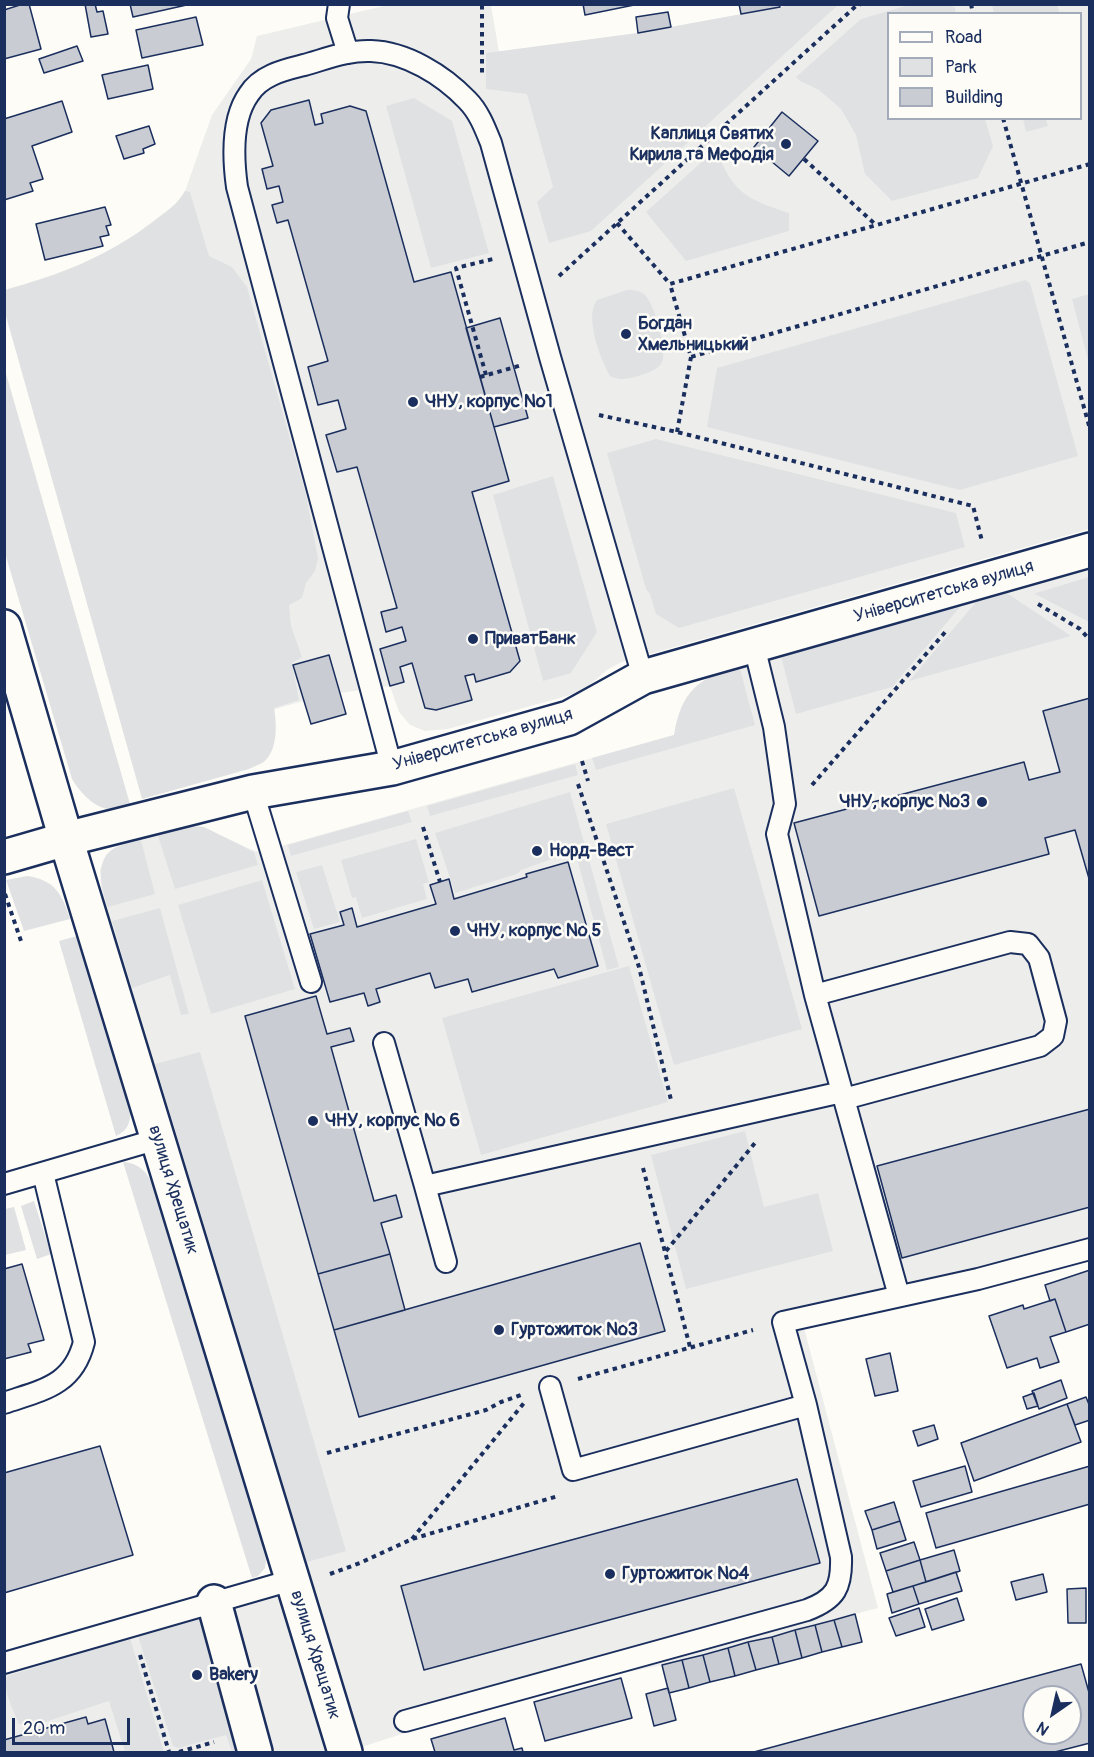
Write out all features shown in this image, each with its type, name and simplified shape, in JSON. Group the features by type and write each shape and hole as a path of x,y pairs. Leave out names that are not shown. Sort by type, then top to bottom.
{"street":[{"name":"Університетська вулиця","path":"4,857 253,792 392,768 569,718 643,677 1089,550"},
{"name":"вулиця Хрещатик","path":"4,627 66,839 345,1752"},
{"path":"214,1602 255,1752"}],"lane":[{"path":"339,4 337,18 348,53"},
{"path":"392,768 237,187 234,147 243,104 258,84 276,74 348,53 372,51 393,54 440,77 468,100 478,114 491,143 643,677"},
{"path":"754,646 774,727 785,804 777,834 815,995 899,1296"},
{"path":"253,792 311,982"},
{"path":"425,1186 787,1105 843,1095 1041,1046 1053,1036 1056,1021 1039,958 1028,944 1010,942 815,995"},
{"path":"384,1043 446,1262"},
{"path":"4,1184 158,1139"},
{"path":"4,1403 60,1382 72,1372 80,1357 84,1342 43,1173"},
{"path":"405,1721 825,1604 837,1590 842,1574 841,1557 806,1405 783,1322 978,1279 1089,1249"},
{"path":"541,1389 573,1470 806,1405"},
{"path":"4,1663 292,1580"}],"path":[{"path":"535,298 856,6 861,4"},
{"path":"1004,120 1089,429"},
{"path":"804,159 876,225"},
{"path":"670,284 1089,164"},
{"path":"617,223 670,284 691,357 677,432"},
{"path":"691,357 1089,242"},
{"path":"486,375 456,268 499,258"},
{"path":"480,377 514,367"},
{"path":"565,407 677,432 973,506 984,548"},
{"path":"1010,573 1014,585 1023,593 1080,629 1089,640"},
{"path":"785,804 817,781 953,623"},
{"path":"582,761 588,781"},
{"path":"578,784 639,967 678,1130"},
{"path":"423,827 440,882"},
{"path":"4,891 21,941"},
{"path":"665,1251 787,1105"},
{"path":"635,1140 690,1347"},
{"path":"327,1453 486,1410 505,1400 541,1389 783,1322"},
{"path":"412,1539 541,1389"},
{"path":"360,1563 412,1539 550,1500 559,1496 566,1488 573,1470"},
{"path":"132,1626 169,1752"},
{"path":"180,1752 223,1738"}],"shaded area":[{"path":"392,4 491,5 499,52 638,33 791,5 1089,5 1089,529 622,662 607,670 585,689 574,694 448,729 425,731 410,725 399,712 390,686 340,693 346,714 311,724 303,701 272,710 143,795 5,313 4,290 52,277 95,259 136,234 178,202 185,191 212,115 251,59 257,36"},
{"path":"1089,568 1089,1239 969,1271 895,1284 799,1309 878,1608 662,1665 615,1675 420,1728 362,1747 106,908 100,870 106,855 125,844 191,825 199,825 260,852 674,735 679,720 710,677"},
{"path":"272,1574 325,1752 5,1752 5,1652"}],"green space":[{"path":"791,5 838,5 591,231 549,243 537,202 553,187 527,94 486,89 486,53 638,33"},
{"path":"909,5 951,5 955,8 956,12 887,12 887,120 985,120 993,146 978,178 892,201 865,174 856,135 841,109 819,90 796,77 861,19"},
{"path":"992,5 1057,5 1060,12 994,12"},
{"path":"414,98 452,121 489,253 431,268 386,106"},
{"path":"1023,120 1046,120 1048,126 1026,132"},
{"path":"716,149 735,185 751,198 789,213 789,231 686,261 646,212"},
{"path":"185,191 190,192 209,256 232,267 247,287 306,495 318,558 315,571 306,583 302,598 289,605 291,626 302,657 292,663 299,700 274,708 275,738 267,758 249,769 142,799 5,312 5,290 82,264 117,246 166,212"},
{"path":"1025,280 1030,283 1078,456 960,490 707,427 717,368"},
{"path":"627,290 640,292 649,300 659,327 663,356 662,362 655,370 621,379 610,376 606,369 595,338 592,316 597,300"},
{"path":"1090,294 1089,364 1072,299"},
{"path":"5,370 130,804 118,808 104,808 93,803 72,779 5,553"},
{"path":"656,439 956,513 965,547 679,628 656,614 650,594 646,589 607,453"},
{"path":"553,476 597,632 571,673 543,681 493,495"},
{"path":"1089,577 1089,622 1035,594 1036,593"},
{"path":"1007,593 1071,636 909,681 977,601"},
{"path":"960,607 892,687 796,714 781,656"},
{"path":"740,669 755,725 596,770 592,758 674,735 681,708 694,688 713,676"},
{"path":"575,764 578,775 430,816 427,806"},
{"path":"734,788 802,1029 674,1065 606,824"},
{"path":"570,792 619,967 607,970 575,851 521,870 517,874 455,893 435,833"},
{"path":"408,811 412,822 291,856 288,845"},
{"path":"190,827 204,827 254,852 258,865 175,889 158,836"},
{"path":"416,839 429,882 423,884 427,899 362,918 356,897 352,898 341,860"},
{"path":"141,840 155,894 108,907 101,876 103,861 113,849"},
{"path":"322,865 340,922 314,929 296,872"},
{"path":"27,876 44,881 56,890 64,902 70,919 24,931 6,880"},
{"path":"262,880 295,989 211,1014 178,905"},
{"path":"160,908 189,1014 181,1015 170,975 132,988 112,921"},
{"path":"77,936 130,1108 128,1125 116,1136 59,941"},
{"path":"629,966 668,1102 481,1155 442,1018"},
{"path":"200,1052 346,1551 307,1562 155,1064"},
{"path":"745,1131 764,1207 818,1193 833,1251 686,1289 651,1155"},
{"path":"123,1162 134,1164 142,1169 153,1187 266,1560 265,1568 258,1576 252,1578"},
{"path":"34,1201 51,1254 37,1259 21,1206"},
{"path":"14,1207 26,1250 5,1255 5,1209"},
{"path":"209,1615 246,1752 232,1752 226,1735 178,1748 173,1746 138,1636"},
{"path":"130,1638 164,1752 125,1752 109,1701 33,1726 33,1731 28,1732 26,1724 19,1724 7,1694 7,1676"}],"building":[{"path":"29,4 41,49 4,59 4,10"},
{"path":"85,4 95,4 97,12 103,11 108,34 91,37"},
{"path":"130,4 191,4 133,17"},
{"path":"583,4 639,4 585,15"},
{"path":"739,4 779,4 780,7 741,14"},
{"path":"668,12 671,27 638,33 636,17"},
{"path":"196,17 203,45 142,58 136,30"},
{"path":"77,46 83,61 44,73 39,59"},
{"path":"148,65 153,89 108,99 102,75"},
{"name":"ЧНУ, корпус №1","path":"309,100 315,125 323,123 321,114 350,106 366,111 414,282 451,272 509,481 472,492 520,661 510,672 476,682 474,674 465,676 472,700 436,710 425,708 412,663 400,667 404,682 390,686 380,649 406,641 402,627 386,632 381,612 397,608 357,467 337,472 326,435 346,429 338,400 318,405 308,367 328,361 288,220 277,223 272,205 283,202 279,186 267,189 262,169 273,166 261,123 271,110"},
{"path":"62,101 72,132 32,146 43,179 30,183 33,191 4,200 4,119"},
{"name":"Каплиця Святих Кирила та Мефодія","path":"782,112 818,141 789,176 754,147"},
{"path":"149,126 155,144 143,149 144,153 124,159 116,136"},
{"path":"105,207 111,225 106,226 109,235 100,237 103,246 45,260 36,224"},
{"path":"500,318 528,418 494,427 466,328"},
{"path":"329,655 346,714 311,724 293,665"},
{"name":"ЧНУ, корпус №3","path":"1090,698 1090,882 1075,830 1045,838 1049,854 819,916 794,823 1024,762 1029,780 1060,772 1043,711"},
{"name":"ЧНУ, корпус № 5","path":"568,862 598,966 558,978 554,969 472,992 468,979 435,988 430,973 376,989 380,1002 368,1006 364,993 330,1002 310,934 344,925 340,912 352,908 357,927 436,904 430,885 449,879 454,899"},
{"name":"ЧНУ, корпус № 6","path":"316,996 327,1034 350,1028 354,1041 331,1047 374,1201 396,1195 402,1217 381,1223 390,1254 318,1274 245,1016"},
{"path":"1090,1109 1090,1207 902,1258 877,1166"},
{"name":"Гуртожиток №3","path":"640,1243 665,1331 359,1417 334,1330"},
{"path":"390,1254 405,1310 334,1330 318,1274"},
{"path":"22,1264 44,1340 28,1344 31,1352 4,1359 4,1269"},
{"path":"1090,1270 1090,1324 1066,1332 1055,1299 1050,1301 1045,1285"},
{"path":"1055,1299 1066,1332 1050,1337 1059,1362 1040,1368 1037,1358 1007,1368 989,1316 1023,1305 1024,1309"},
{"path":"890,1353 898,1391 875,1396 866,1359"},
{"path":"1061,1380 1067,1398 1039,1409 1032,1391"},
{"path":"1034,1393 1038,1406 1027,1409 1023,1397"},
{"path":"1086,1397 1090,1407 1090,1420 1075,1425 1067,1404"},
{"path":"1067,1404 1081,1442 974,1481 961,1443"},
{"path":"934,1425 938,1439 918,1446 913,1431"},
{"path":"100,1446 133,1555 4,1593 4,1473"},
{"path":"965,1466 972,1492 921,1507 913,1481"},
{"path":"1090,1466 1090,1504 936,1548 926,1513"},
{"name":"Гуртожиток №4","path":"797,1479 820,1563 424,1670 401,1586"},
{"path":"894,1502 900,1521 872,1530 865,1511"},
{"path":"900,1521 906,1540 877,1549 872,1530"},
{"path":"914,1542 920,1560 886,1571 880,1553"},
{"path":"954,1550 960,1571 926,1582 920,1560"},
{"path":"920,1560 926,1582 893,1592 886,1571"},
{"path":"956,1572 962,1591 919,1604 913,1586"},
{"path":"1043,1574 1047,1592 1016,1600 1011,1582"},
{"path":"913,1586 919,1604 892,1613 887,1594"},
{"path":"1086,1588 1086,1623 1068,1623 1067,1589"},
{"path":"957,1598 964,1620 932,1630 925,1609"},
{"path":"919,1608 925,1627 896,1636 889,1618"},
{"path":"855,1614 862,1642 842,1647 834,1620"},
{"path":"834,1620 842,1647 822,1652 815,1625"},
{"path":"815,1625 822,1652 802,1658 795,1630"},
{"path":"795,1630 802,1658 779,1664 772,1637"},
{"path":"772,1637 779,1664 756,1670 748,1642"},
{"path":"748,1642 756,1670 735,1676 728,1648"},
{"path":"728,1648 735,1676 710,1682 703,1655"},
{"path":"703,1655 710,1682 689,1688 682,1660"},
{"path":"682,1660 689,1688 669,1693 662,1665"},
{"path":"1081,1664 1090,1696 1090,1743 1055,1752 754,1752"},
{"path":"621,1678 632,1718 545,1741 534,1702"},
{"path":"668,1688 676,1720 654,1726 646,1694"},
{"path":"86,1717 88,1724 105,1719 114,1752 4,1752 4,1740"},
{"path":"505,1718 514,1750 522,1748 523,1752 435,1752 431,1739"}],"place":[{"name":"Каплиця Святих Кирила та Мефодія","path":"786,144"},
{"name":"Богдан Хмельницький","path":"626,334"},
{"name":"ЧНУ, корпус №1","path":"413,402"},
{"name":"ПриватБанк","path":"473,639"},
{"name":"ЧНУ, корпус №3","path":"982,802"},
{"name":"Норд-Вест","path":"537,851"},
{"name":"ЧНУ, корпус № 5","path":"455,931"},
{"name":"ЧНУ, корпус № 6","path":"313,1121"},
{"name":"Гуртожиток №3","path":"499,1330"},
{"name":"Гуртожиток №4","path":"610,1574"},
{"name":"Bakery","path":"197,1675"}]}
